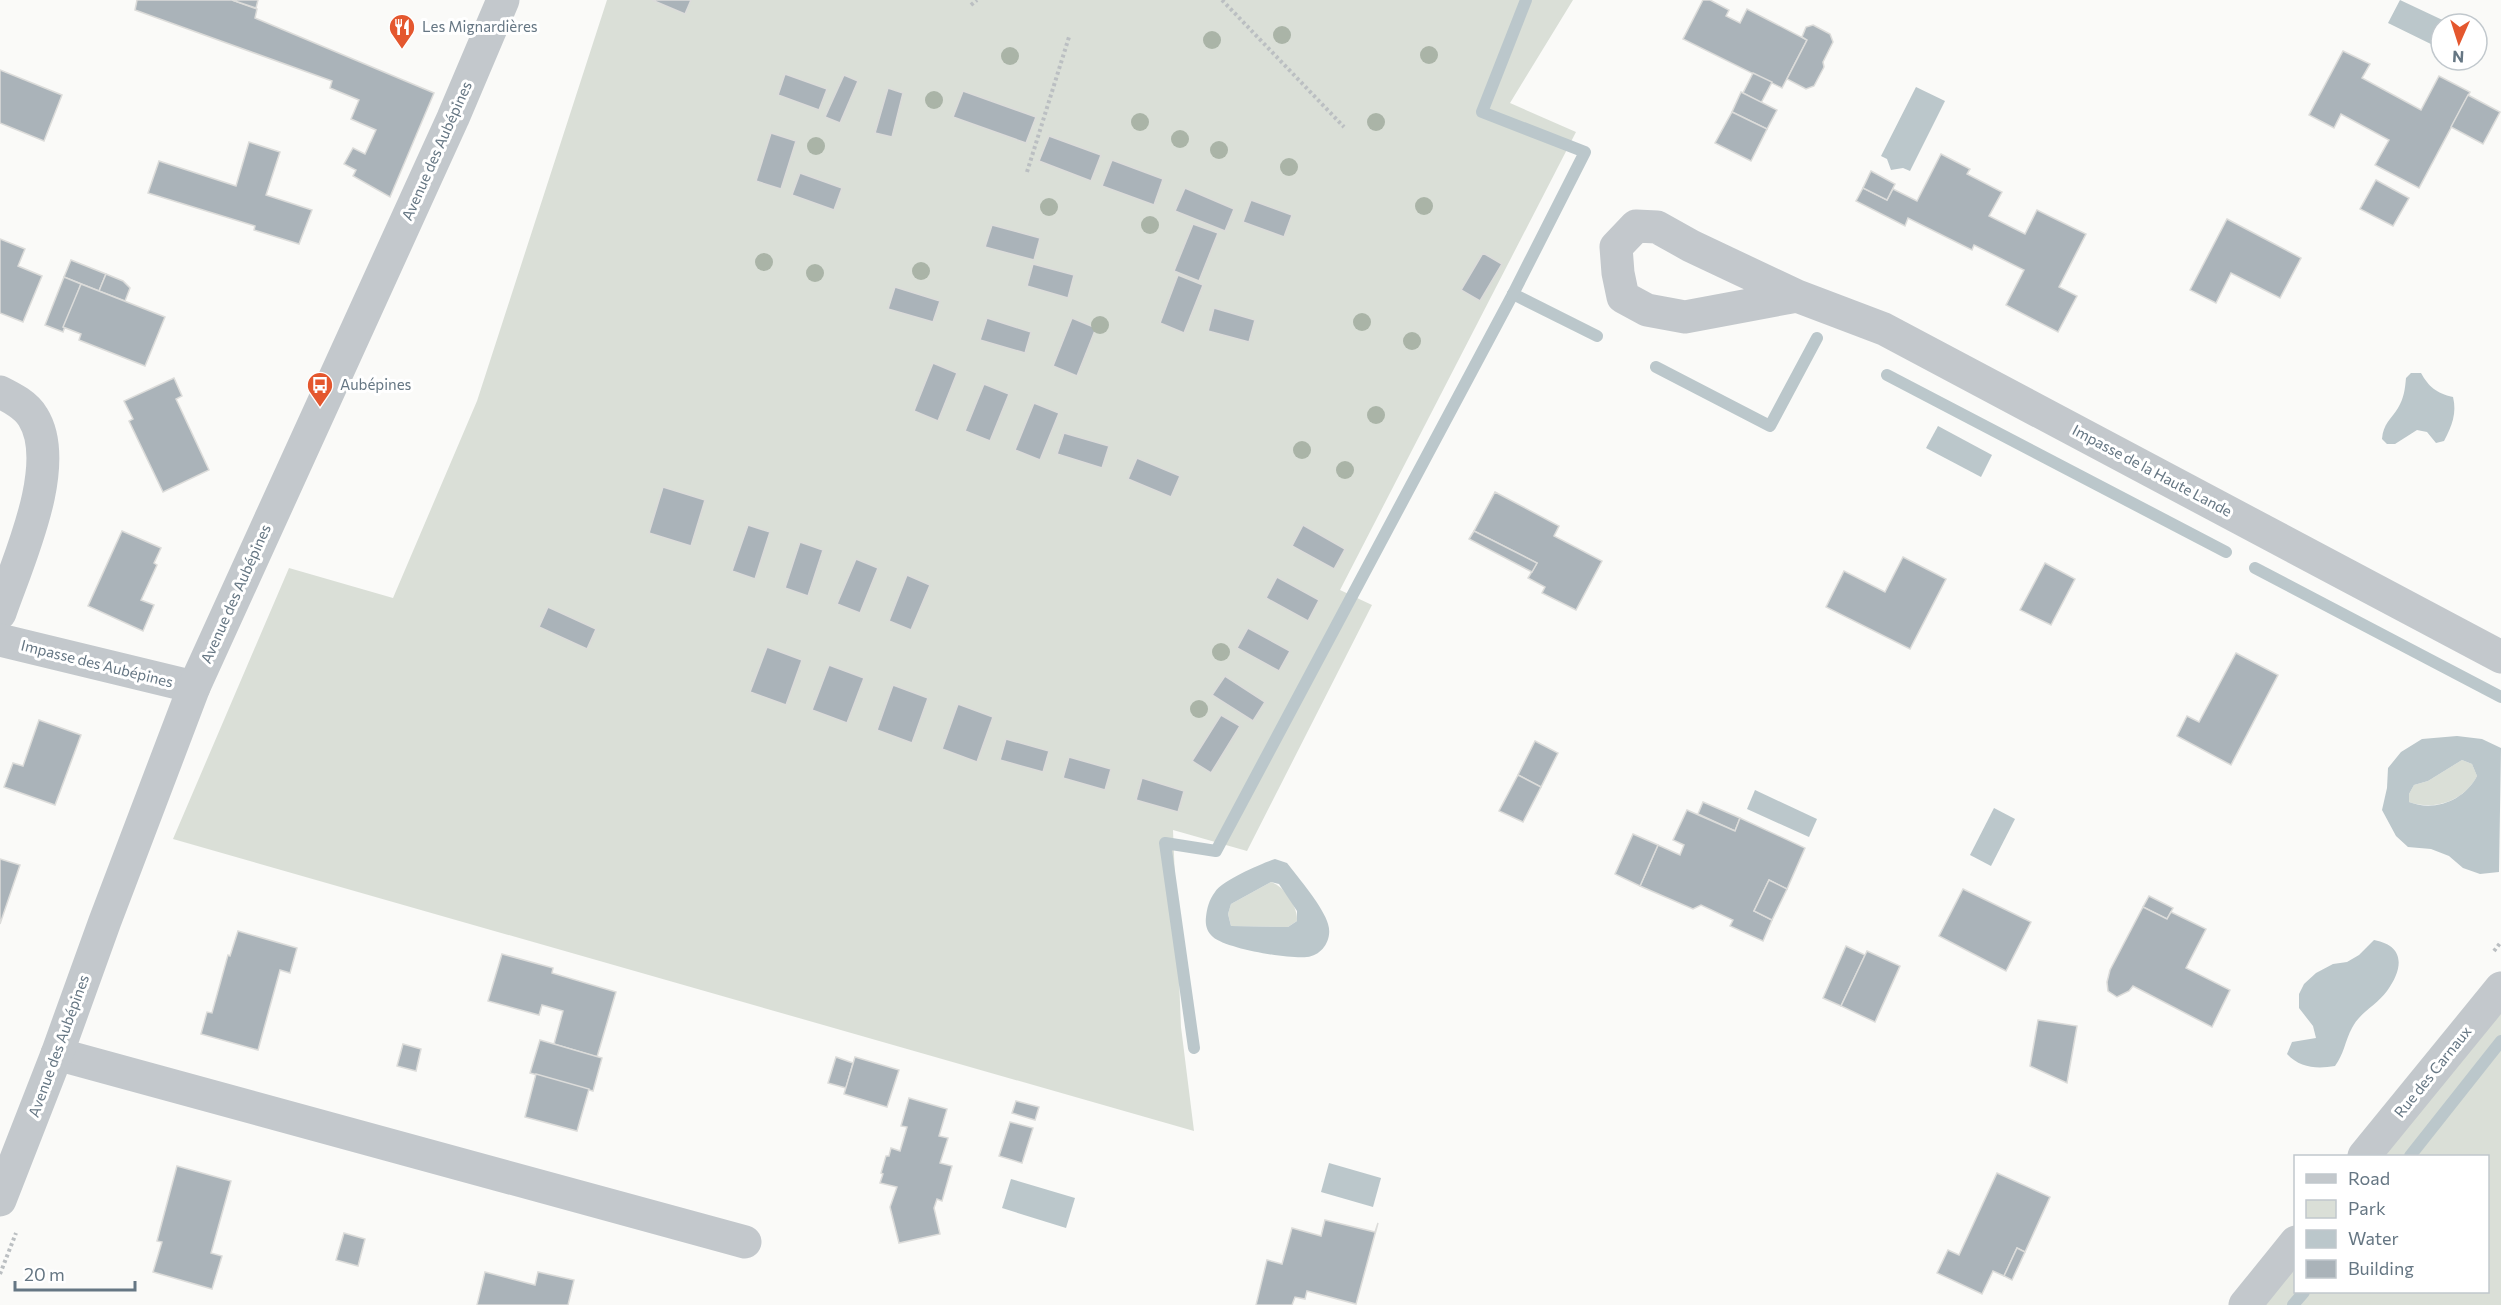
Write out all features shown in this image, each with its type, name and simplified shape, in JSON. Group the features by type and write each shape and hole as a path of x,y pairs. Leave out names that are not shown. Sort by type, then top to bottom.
{"street":[{"name":"Avenue des Aubépines","path":"0,1200 194,687 453,118 503,0"},
{"name":"Impasse de la Haute Lande","path":"1797,297 1685,317 1647,310 1623,297 1616,247 1636,226 1657,227 1797,297 1884,328 2501,657"},
{"path":"0,392 17,400 33,416 42,436 43,476 35,514 0,613"},
{"name":"Impasse des Aubépines","path":"0,640 194,687"},
{"name":"Rue des Carnaux","path":"2365,1155 2501,988"},
{"path":"57,1054 745,1242"},
{"path":"2244,1305 2294,1243"}],"path":[{"path":"971,5 977,0"},
{"path":"1222,0 1344,127"},
{"path":"1028,172 1069,38"}],"green space":[{"path":"607,0 1573,0 1510,103 1576,132 1340,590 1372,605 1247,851 1173,830 1181,1027 1194,1131 173,839 289,568 393,598 477,401"},
{"path":"2462,760 2472,764 2477,776 2465,792 2457,798 2439,804 2409,802 2409,794 2414,785 2428,781"},
{"path":"1271,882 1281,888 1289,898 1297,915 1297,921 1288,927 1231,926 1228,914 1231,904"},
{"path":"2501,988 2501,1305 2245,1305 2294,1243 2294,1293 2489,1293 2489,1155 2365,1155"}],"water":[{"path":"2400,0 2429,14 2429,43 2388,23"},
{"path":"1916,87 1945,101 1910,171 1903,168 1891,170 1887,159 1881,156"},
{"path":"2411,373 2421,373 2434,389 2453,397 2453,419 2444,441 2436,443 2427,432 2417,430 2395,444 2387,444 2382,439 2386,426 2402,401 2406,378"},
{"path":"1938,426 1992,455 1981,477 1926,448"},
{"path":"2457,736 2482,739 2501,748 2499,872 2480,874 2463,868 2449,856 2431,849 2408,847 2396,836 2382,810 2387,788 2388,768 2401,752 2422,739","holes":["2462,760 2472,764 2477,776 2471,785 2456,798 2428,806 2409,802 2409,794 2414,785 2428,781"]},
{"path":"1755,790 1817,819 1809,837 1747,809"},
{"path":"1994,808 2015,819 1991,866 1970,855"},
{"path":"1275,859 1287,863 1326,917 1329,930 1328,941 1317,954 1298,957 1258,952 1220,941 1208,931 1207,910 1219,887 1252,868","holes":["1271,882 1279,884 1297,911 1297,921 1288,927 1231,926 1228,914 1231,904"]},
{"path":"2374,940 2392,947 2399,960 2396,975 2387,991 2355,1022 2335,1066 2309,1066 2292,1059 2287,1054 2292,1042 2316,1038 2313,1026 2299,1008 2299,994 2304,984 2316,973 2333,964 2347,962 2359,955"},
{"path":"1329,1163 1381,1178 1373,1207 1321,1192"},
{"path":"1011,1179 1075,1198 1066,1228 1002,1208"}],"building":[{"path":"137,0 232,0 257,9 255,18 434,93 390,197 353,176 356,170 344,164 353,148 365,154 376,130 351,119 359,100 330,88 332,81 135,10"},
{"path":"232,0 258,0 256,8"},
{"path":"652,0 691,0 685,14"},
{"path":"1703,0 1710,0 1729,10 1726,16 1740,23 1747,9 1807,40 1782,88 1683,39"},
{"path":"1813,25 1830,34 1833,42 1814,86 1806,89 1787,79 1807,40 1802,37 1806,27"},
{"path":"2343,51 2370,64 2362,78 2421,110 2439,76 2470,92 2419,188 2375,165 2389,140 2341,114 2334,128 2309,115"},
{"path":"0,70 62,95 44,141 0,123"},
{"path":"1753,73 1772,82 1761,103 1743,93"},
{"path":"785,74 827,89 819,110 778,95"},
{"path":"844,75 858,81 840,123 825,117"},
{"path":"888,88 903,93 892,137 875,133"},
{"path":"963,91 1036,117 1026,143 953,117"},
{"path":"1741,92 1777,110 1767,129 1732,112"},
{"path":"2468,95 2500,112 2483,144 2451,127"},
{"path":"1732,112 1767,129 1751,161 1715,143"},
{"path":"771,133 796,141 781,189 756,181"},
{"path":"1049,136 1101,155 1091,181 1039,161"},
{"path":"249,142 280,152 266,195 312,210 299,244 254,230 255,226 148,193 159,161 236,186"},
{"path":"1941,154 1970,169 1967,174 2002,192 1989,216 2025,234 2037,210 2086,234 2059,287 2077,296 2058,332 2006,305 2024,270 1974,245 1972,250 1908,218 1905,226 1856,201 1863,188 1887,200 1893,189 1917,201"},
{"path":"1112,160 1163,179 1154,205 1102,186"},
{"path":"1871,171 1895,184 1887,200 1863,188"},
{"path":"800,173 842,188 834,210 792,195"},
{"path":"2376,180 2409,198 2393,226 2360,209"},
{"path":"1185,188 1234,209 1225,231 1175,211"},
{"path":"1251,200 1292,215 1284,237 1243,222"},
{"path":"2227,219 2301,258 2280,298 2231,273 2216,303 2190,290"},
{"path":"1193,224 1218,233 1199,281 1174,271"},
{"path":"992,225 1040,238 1034,260 985,247"},
{"path":"0,239 25,249 18,266 42,276 23,322 0,313"},
{"path":"1483,253 1502,264 1480,301 1461,290"},
{"path":"71,260 106,274 99,291 64,277"},
{"path":"1033,264 1074,275 1068,298 1027,286"},
{"path":"106,274 123,281 130,288 125,301 99,291"},
{"path":"1178,275 1203,285 1184,333 1160,323"},
{"path":"64,277 81,284 63,332 45,325"},
{"path":"81,284 165,317 145,366 79,340 81,334 63,327"},
{"path":"895,287 940,301 933,322 888,309"},
{"path":"1214,308 1255,320 1249,342 1208,331"},
{"path":"987,318 1031,332 1025,353 980,340"},
{"path":"1072,318 1096,328 1077,376 1053,366"},
{"path":"933,363 957,373 938,421 914,411"},
{"path":"174,378 182,396 176,399 209,470 163,492 129,421 133,419 124,401"},
{"path":"984,384 1009,394 990,441 965,431"},
{"path":"1034,403 1059,413 1040,460 1015,450"},
{"path":"1064,433 1109,446 1102,468 1057,454"},
{"path":"1137,458 1180,476 1171,497 1128,479"},
{"path":"663,487 705,500 691,546 649,533"},
{"path":"1495,492 1559,526 1554,536 1602,561 1576,610 1542,593 1545,587 1528,578 1537,563 1474,531"},
{"path":"748,525 770,532 755,579 732,571"},
{"path":"1303,525 1345,549 1334,569 1292,546"},
{"path":"122,531 161,548 154,563 157,565 141,600 154,605 143,631 88,606"},
{"path":"1474,531 1537,563 1532,572 1469,539"},
{"path":"800,542 823,550 808,596 785,588"},
{"path":"1903,557 1946,579 1910,649 1826,607 1844,571 1885,592"},
{"path":"856,559 878,568 860,613 837,604"},
{"path":"2045,563 2075,579 2051,625 2020,610"},
{"path":"907,575 930,585 911,630 889,621"},
{"path":"1277,577 1319,600 1308,621 1266,598"},
{"path":"548,607 596,629 587,649 539,627"},
{"path":"1248,628 1290,651 1279,671 1237,648"},
{"path":"767,647 802,660 786,705 750,692"},
{"path":"2236,653 2278,675 2231,765 2177,736 2187,716 2199,722"},
{"path":"829,665 864,678 847,723 812,710"},
{"path":"1225,676 1265,702 1253,721 1212,695"},
{"path":"893,685 928,698 912,743 877,730"},
{"path":"958,704 993,717 977,762 942,749"},
{"path":"1221,715 1240,726 1211,773 1192,761"},
{"path":"39,720 81,735 55,805 4,787 13,763 23,766"},
{"path":"1006,739 1049,751 1043,772 1000,760"},
{"path":"1535,741 1558,753 1541,787 1518,775"},
{"path":"1069,757 1111,769 1105,790 1063,778"},
{"path":"1518,775 1541,787 1523,822 1499,811"},
{"path":"1142,778 1184,791 1178,812 1136,800"},
{"path":"1703,802 1740,818 1735,831 1698,814"},
{"path":"1687,810 1735,831 1740,818 1805,848 1787,889 1769,880 1754,911 1772,920 1763,941 1730,926 1733,920 1701,905 1693,909 1640,886 1658,845 1680,855 1684,845 1673,840"},
{"path":"1633,834 1658,845 1640,886 1615,874"},
{"path":"0,859 20,865 0,924"},
{"path":"1769,880 1787,889 1772,920 1754,911"},
{"path":"1963,889 2031,922 2006,971 1939,936"},
{"path":"2149,896 2173,908 2167,919 2143,907"},
{"path":"2143,907 2167,919 2171,912 2206,929 2186,968 2230,990 2212,1027 2133,986 2129,991 2117,997 2108,991 2107,982 2110,970"},
{"path":"238,931 297,948 290,973 280,970 258,1050 201,1034 207,1012 212,1013 228,955 230,956"},
{"path":"1846,946 1865,955 1841,1006 1823,998"},
{"path":"1867,951 1900,966 1875,1022 1841,1006"},
{"path":"502,954 553,968 552,973 616,992 597,1057 554,1044 563,1011 542,1005 539,1015 488,1001"},
{"path":"2038,1020 2077,1026 2067,1083 2030,1066"},
{"path":"540,1040 602,1058 593,1091 530,1073"},
{"path":"403,1044 421,1049 416,1071 397,1066"},
{"path":"836,1057 853,1063 846,1088 828,1083"},
{"path":"855,1057 899,1070 887,1107 844,1094"},
{"path":"536,1074 589,1089 577,1131 525,1117"},
{"path":"909,1098 947,1109 939,1136 948,1138 940,1163 952,1166 942,1201 937,1199 934,1208 940,1234 899,1243 890,1207 897,1187 880,1183 886,1156 889,1156 891,1148 900,1151 907,1127 901,1126"},
{"path":"1016,1101 1039,1107 1035,1120 1012,1113"},
{"path":"1010,1122 1033,1128 1022,1163 999,1156"},
{"path":"177,1166 231,1181 211,1253 222,1256 212,1289 153,1272 162,1242 157,1241"},
{"path":"1997,1173 2050,1197 2025,1252 2017,1248 2004,1276 1993,1271 1982,1294 1937,1273 1948,1250 1959,1255"},
{"path":"1325,1220 1375,1232 1378,1223 1356,1304 1307,1291 1305,1299 1295,1297 1292,1305 1256,1305 1267,1260 1282,1264 1292,1228 1321,1236"},
{"path":"344,1233 365,1239 358,1266 336,1260"},
{"path":"2017,1248 2025,1252 2012,1280 2004,1276"},
{"path":"485,1272 535,1285 538,1272 574,1280 568,1305 477,1305"}],"waterway":[{"path":"1194,1048 1165,843 1216,851 1513,294 1585,152 1482,112 1526,0"},
{"path":"1513,294 1597,336"},
{"path":"1656,367 1770,426 1817,338"},
{"path":"1887,375 2226,552"},
{"path":"2255,568 2501,697"},
{"path":"2411,1155 2501,1041"},
{"path":"2293,1305 2303,1293"}],"place":[{"name":"Les Mignardières","path":"402,50"},
{"name":"Aubépines","path":"320,408"}]}
